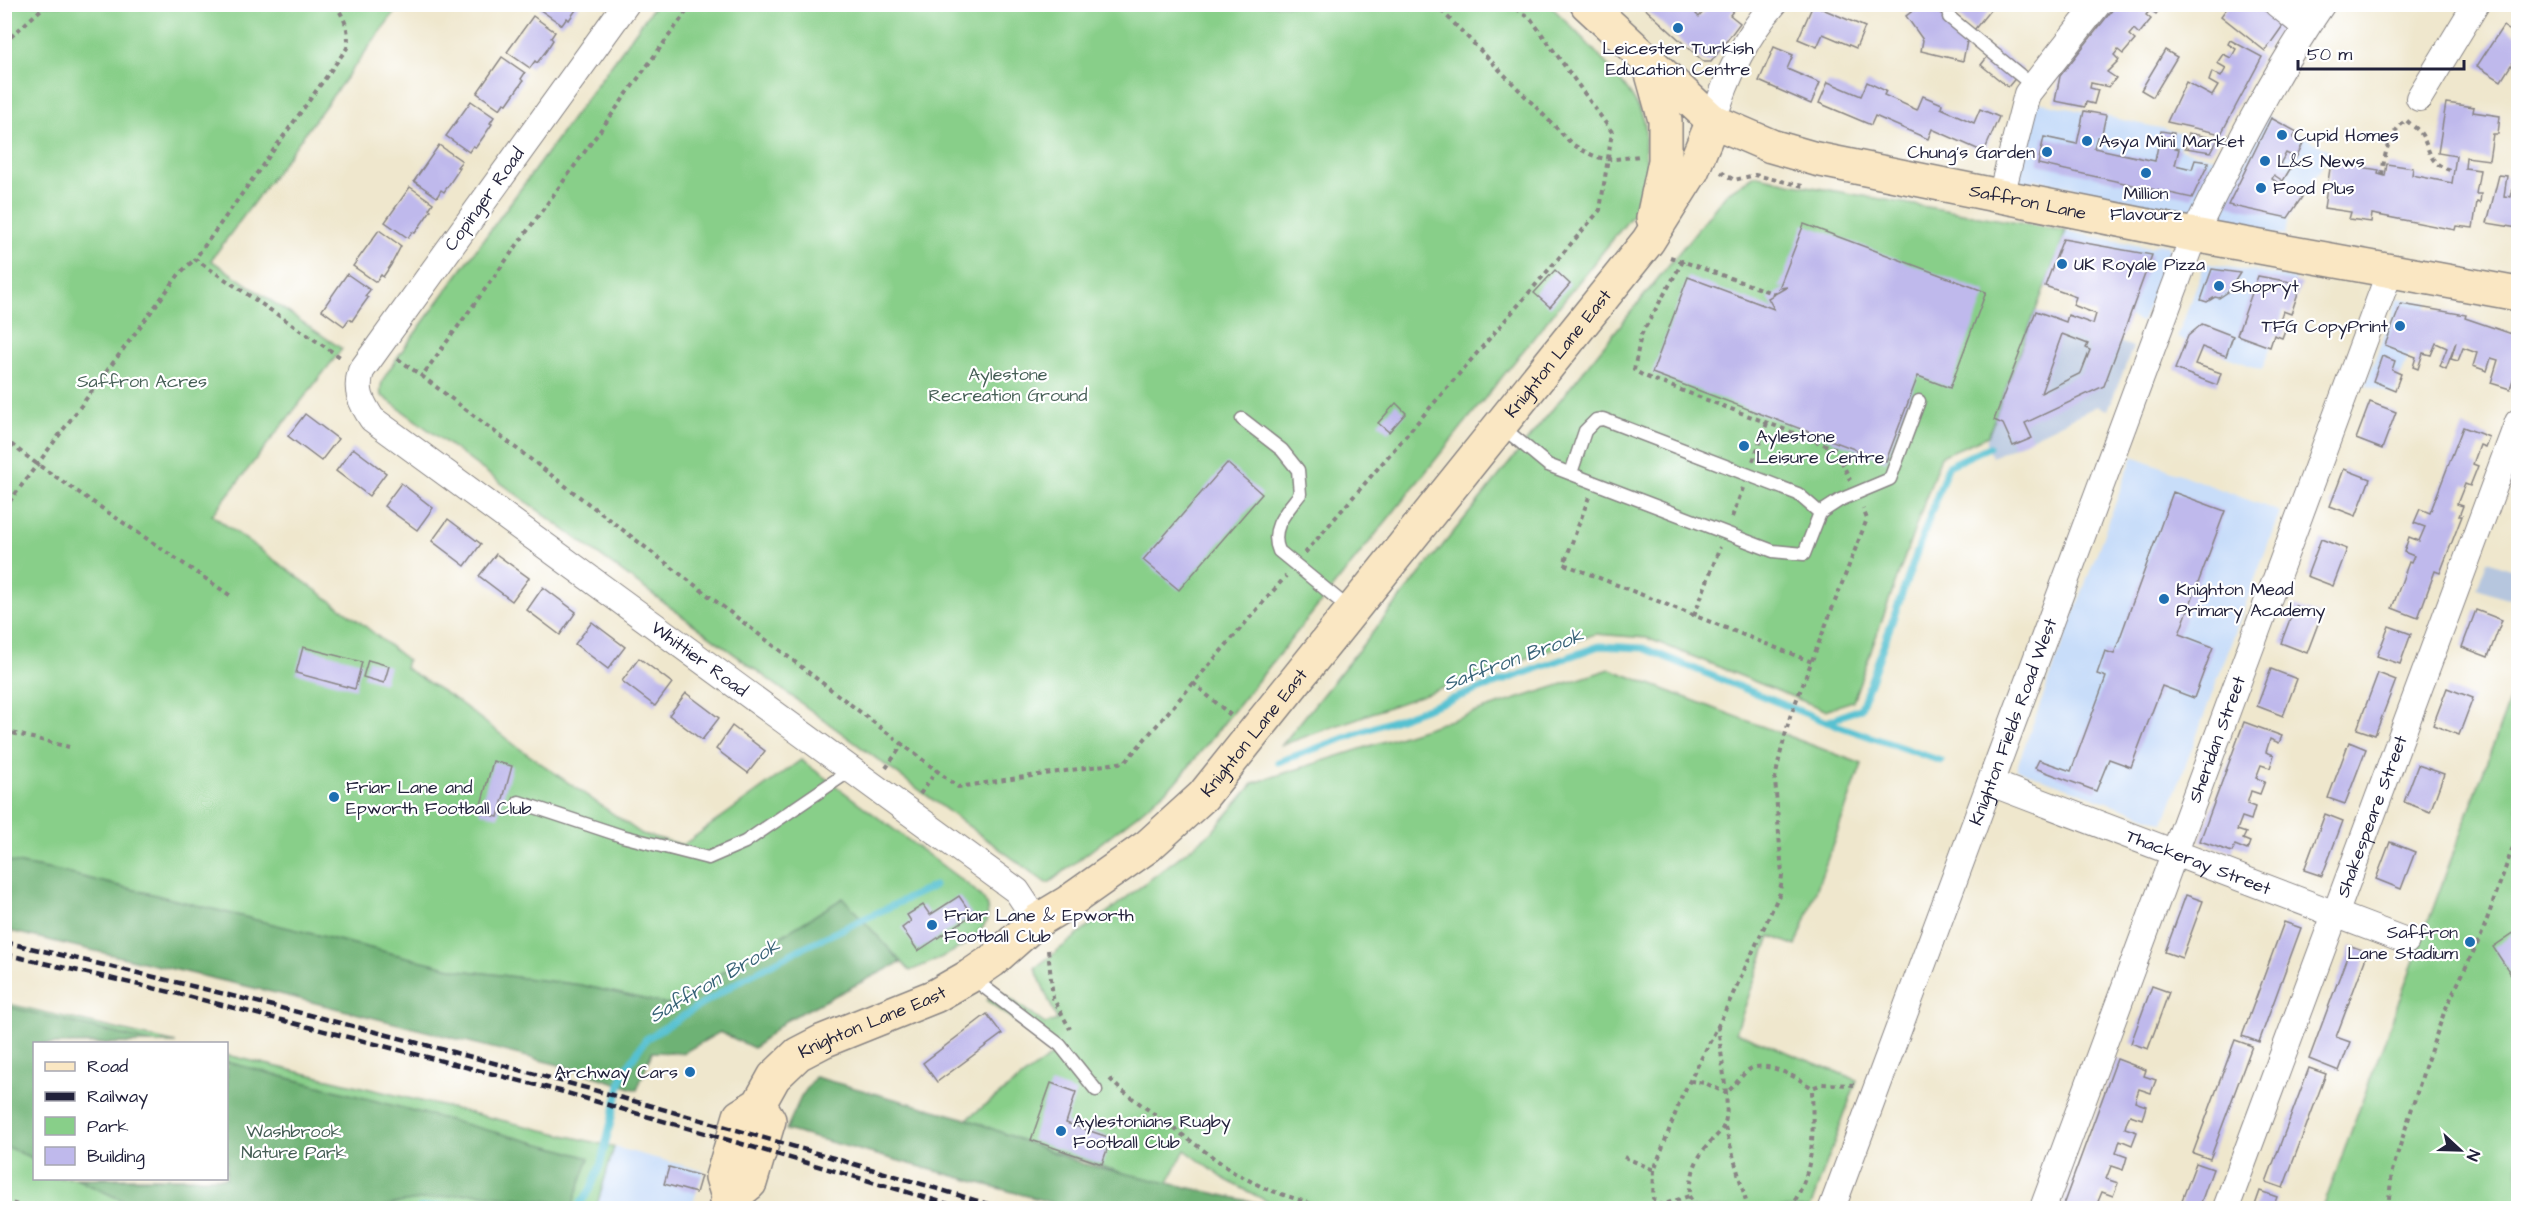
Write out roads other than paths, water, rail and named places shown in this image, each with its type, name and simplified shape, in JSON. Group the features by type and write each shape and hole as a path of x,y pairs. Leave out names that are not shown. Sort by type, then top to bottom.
{"street":[{"name":"Copinger Road","path":"359,399 357,384 361,371 626,4"},
{"name":"Saffron Lane","path":"1587,4 1713,121 1771,146 1816,159 2194,235 2518,294"},
{"path":"1713,121 1723,88 1736,61 1753,30 1774,4"},
{"path":"2001,196 2023,106 2032,85 2098,4"},
{"path":"2277,4 2306,27"},
{"name":"Knighton Fields Road West","path":"1832,1209 2194,235 2262,100 2322,4"},
{"path":"2419,98 2473,6"},
{"name":"Knighton Lane East","path":"1649,63 1665,120 1665,160 1659,248"},
{"name":"Knighton Lane East","path":"727,1204 722,1177 740,1116 759,1104 774,1077 798,1054 823,1041 935,996 992,961 1043,936 1067,903 1148,846 1203,796 1501,426 1659,248 1713,121"},
{"name":"Sheridan Street","path":"2043,1209 2390,271"},
{"name":"Whittier Road","path":"359,399 372,419 1017,891 1043,936"},
{"name":"Shakespeare Street","path":"2226,1209 2518,422"},
{"name":"Thackeray Street","path":"1990,783 2406,941"}],"lane":[{"path":"1949,17 2032,85"},
{"path":"1501,426 1548,465 1773,551 1804,554 1820,513 1840,500 1890,479 1919,401"},
{"path":"1242,419 1282,450 1298,470 1300,494 1279,522 1274,540 1279,551 1353,611"},
{"path":"1570,473 1586,431 1596,420 1603,419 1798,494 1820,513"},
{"path":"519,802 622,836 708,858 745,842 851,770"},
{"path":"970,976 1060,1045 1096,1090"}],"waterway":[{"name":"Saffron Brook","path":"1278,762 1599,646 1643,648 1827,722 1861,708 1948,466 1989,447"},
{"name":"Saffron Brook","path":"1827,722 1941,761"},
{"name":"Saffron Brook","path":"577,1208 590,1190 600,1166 623,1073 646,1039 736,983 798,950 934,886"},
{"name":"Saffron Brook","path":"420,1208 475,1204 505,1208"}],"railway":[{"path":"4,942 130,971 505,1066 754,1135 1001,1208"},
{"path":"4,954 179,994 560,1091 962,1208"}],"place":[{"name":"Leicester Turkish Education Centre","path":"1678,28"},
{"name":"Cupid Homes","path":"2282,135"},
{"name":"Asya Mini Market","path":"2087,141"},
{"name":"Chung's Garden","path":"2047,152"},
{"name":"L&S News","path":"2265,161"},
{"name":"Million Flavourz","path":"2146,173"},
{"name":"Food Plus","path":"2261,188"},
{"name":"UK Royale Pizza","path":"2062,264"},
{"name":"Shopryt","path":"2219,286"},
{"name":"TFG CopyPrint","path":"2400,326"},
{"name":"Aylestone Leisure Centre","path":"1744,446"},
{"name":"Knighton Mead Primary Academy","path":"2164,599"},
{"name":"Friar Lane and Epworth Football Club","path":"334,797"},
{"name":"Friar Lane & Epworth Football Club","path":"932,925"},
{"name":"Saffron Lane Stadium","path":"2470,942"},
{"name":"Archway Cars","path":"690,1072"},
{"name":"Aylestonians Rugby Football Club","path":"1061,1131"}],"park label":[{"name":"Saffron Acres","path":"142,381"},
{"name":"Aylestone Recreation Ground","path":"1008,384"},
{"name":"Washbrook Nature Park","path":"294,1141"}]}
